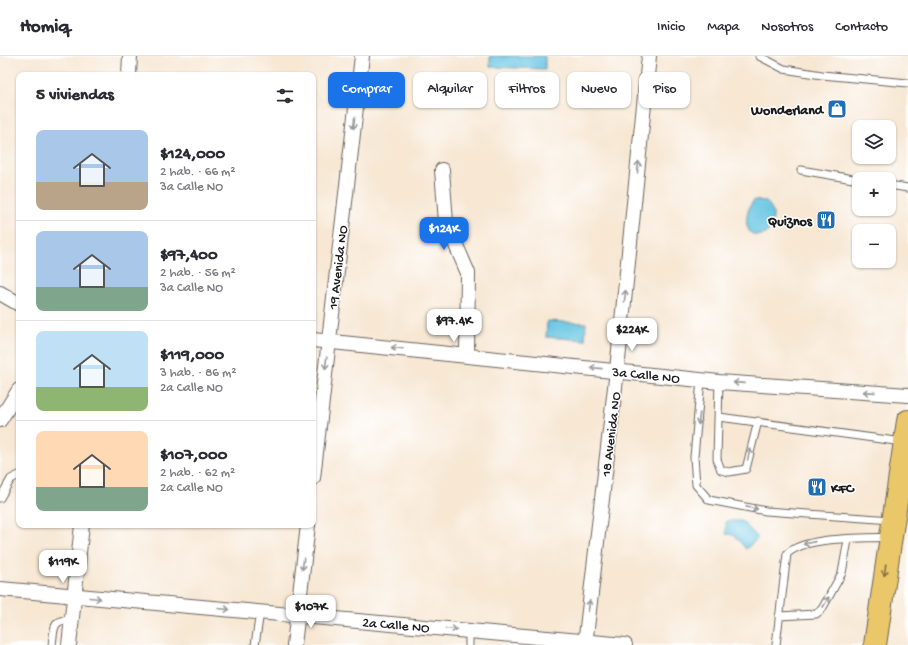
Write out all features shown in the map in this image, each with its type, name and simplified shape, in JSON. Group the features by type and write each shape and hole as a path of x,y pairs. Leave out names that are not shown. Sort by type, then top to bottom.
{"highway":[{"path":"875,645 906,431"}],"street":[{"path":"128,72 130,56"},
{"name":"19 Avenida NO","path":"316,452 362,56"},
{"name":"18 Avenida NO","path":"585,643 617,370 649,56"},
{"path":"442,170 446,222 468,272 467,355"},
{"path":"0,293 16,302"},
{"name":"3a Calle NO","path":"316,340 617,370 719,382 908,395"},
{"path":"0,420 16,395"},
{"path":"69,645 82,528"},
{"path":"294,645 308,528"},
{"name":"2a Calle NO","path":"0,589 469,630 585,643 626,645"}],"lane":[{"path":"759,56 784,69 822,75 908,83"},
{"path":"801,170 852,179"},
{"path":"896,186 908,188"},
{"path":"701,380 694,457 696,485 709,500 766,511 892,529"},
{"path":"719,382 719,416 716,459 721,470 729,472 746,469 758,421"},
{"path":"719,416 758,421 906,431"},
{"path":"0,498 11,479 16,476"},
{"path":"776,645 787,554 793,548 814,542 848,540 892,529"},
{"path":"779,616 816,614 822,609 842,573 848,540"},
{"path":"255,645 260,612"},
{"path":"52,645 54,626 57,622 62,620 71,621"},
{"path":"468,645 469,630"}],"water":[{"path":"490,56 545,56 545,69 490,67"},
{"path":"754,200 765,201 773,212 771,225 766,234 752,234 747,225 748,212"},
{"path":"547,321 586,323 585,340 546,337"},
{"path":"726,521 742,521 758,538 746,549 734,535 726,534"}],"place":[{"name":"Wonderland","path":"837,109"},
{"name":"Quiznos","path":"826,220"},
{"name":"KFC","path":"817,487"}]}
